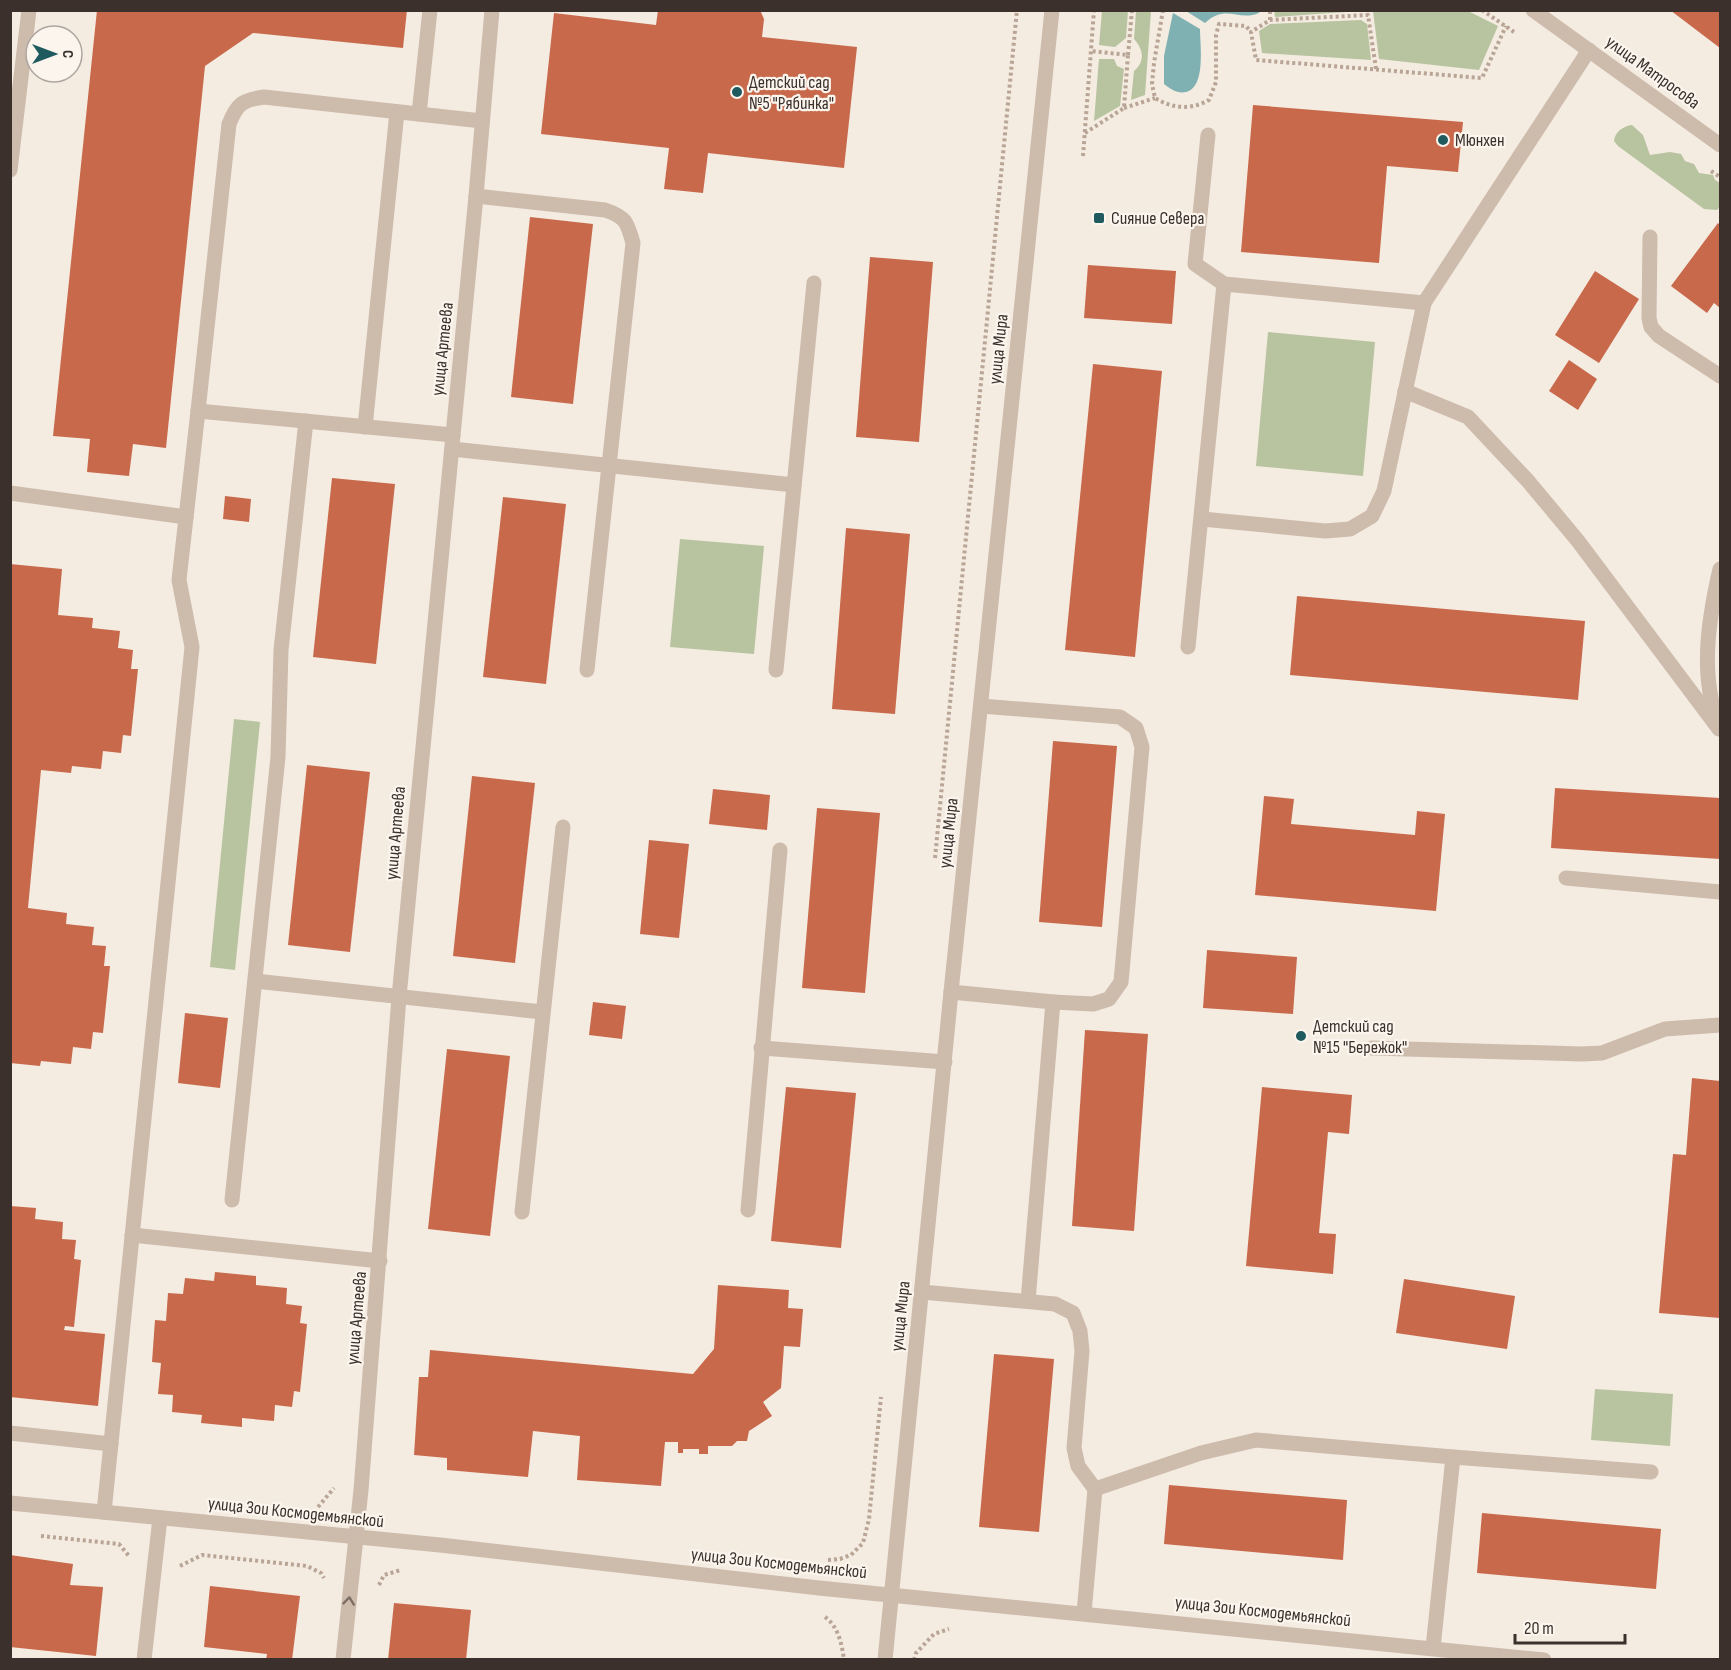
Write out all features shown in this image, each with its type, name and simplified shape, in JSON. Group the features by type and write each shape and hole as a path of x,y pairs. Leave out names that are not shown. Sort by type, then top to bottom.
{"street":[{"path":"10,170 28,10"},
{"path":"419,114 430,10"},
{"name":"улица Артеева","path":"343,1659 380,1261 399,997 492,10"},
{"name":"улица Мира","path":"885,1659 1052,10"},
{"name":"улица Матросова","path":"1533,10 1720,145"},
{"path":"1202,519 1325,531 1350,529 1372,516 1384,492 1424,303 1589,50"},
{"path":"104,1512 192,647 178,580 229,124 236,109 248,99 264,97 482,121"},
{"path":"365,427 397,112"},
{"path":"1208,135 1195,264 1224,284 1424,303"},
{"path":"476,196 605,210 620,215 628,227 633,243 587,670"},
{"path":"1650,237 1649,318 1651,327 1659,336 1720,376"},
{"path":"776,670 814,283"},
{"path":"1188,647 1224,284"},
{"path":"1405,391 1468,417 1578,541 1720,730"},
{"path":"198,411 365,427 609,466 794,485"},
{"path":"232,1200 278,757 281,651 306,421"},
{"path":"10,494 186,517"},
{"path":"1720,569 1710,626 1707,663 1708,689 1720,730"},
{"path":"951,992 1093,1004 1109,999 1121,982 1142,747 1136,728 1120,717 981,706"},
{"path":"522,1212 563,827"},
{"path":"748,1210 780,850"},
{"path":"1566,878 1720,892"},
{"path":"255,981 542,1012"},
{"path":"1028,1301 1053,1002"},
{"path":"1372,1048 1602,1053 1665,1029 1720,1025"},
{"path":"761,1048 945,1062"},
{"path":"132,1235 380,1261"},
{"path":"922,1292 1055,1304 1073,1313 1080,1331 1082,1351 1074,1448 1078,1466 1095,1488 1084,1613"},
{"path":"10,1433 111,1444"},
{"path":"1095,1488 1201,1453 1256,1440 1651,1472"},
{"path":"1433,1648 1453,1456"},
{"name":"улица Зои Космодемьянской","path":"10,1503 356,1537 891,1595 1544,1659"},
{"path":"144,1659 160,1518"}],"path":[{"path":"1083,156 1094,10"},
{"path":"1124,108 1132,10"},
{"path":"1155,99 1152,84 1163,10"},
{"path":"1270,10 1270,20"},
{"path":"1251,32 1270,20 1368,13 1376,69"},
{"path":"1084,133 1124,108 1155,99 1166,105 1183,107 1197,106 1209,100 1216,82 1216,35 1219,24 1246,26 1251,32 1256,60 1482,78 1506,26"},
{"path":"1091,51 1128,54"},
{"path":"32,1535 119,1544 132,1560 181,1566 202,1555 307,1566 321,1573 328,1586 351,1589 376,1591 384,1575 400,1570 412,1571"},
{"path":"818,1612 829,1619 838,1635 843,1647 844,1659"}],"green space":[{"path":"1274,10 1361,10 1361,11 1275,17"},
{"path":"1102,11 1128,11 1126,38 1115,47 1099,45"},
{"path":"1136,11 1151,11 1145,95 1131,100 1134,71 1140,64 1142,56 1140,47 1134,39"},
{"path":"1373,11 1468,11 1498,26 1479,70 1379,59"},
{"path":"1361,20 1367,24 1371,60 1262,53 1259,31 1270,24"},
{"path":"1099,59 1114,59 1117,66 1124,69 1120,106 1094,121"},
{"path":"1632,125 1643,135 1650,155 1670,152 1681,154 1685,161 1694,164 1699,173 1713,175 1720,183 1720,207 1717,210 1704,209 1618,146 1614,141 1618,132"},
{"path":"1268,332 1375,342 1363,476 1256,466"},
{"path":"680,539 764,546 754,654 670,647"},
{"path":"234,719 260,722 235,970 210,967"},
{"path":"1595,1389 1673,1394 1670,1446 1591,1440"}],"water":[{"path":"1186,11 1260,11 1245,16 1219,14 1205,23"},
{"path":"1173,13 1200,29 1199,74 1192,89 1186,92 1174,91 1164,84 1164,56"}],"building":[{"path":"97,10 407,10 403,48 253,33 205,66 166,448 133,444 129,476 87,472 90,439 53,436"},
{"path":"658,10 760,10 764,19 762,37 857,47 844,168 708,153 703,193 664,189 669,148 541,134 554,13 656,25"},
{"path":"1670,10 1720,10 1720,48"},
{"path":"1253,105 1463,122 1458,172 1387,166 1379,263 1241,252"},
{"path":"530,217 593,224 573,404 511,397"},
{"path":"1718,223 1720,225 1720,308 1714,303 1707,313 1671,286"},
{"path":"870,257 933,262 919,442 856,437"},
{"path":"1088,265 1176,271 1172,324 1084,318"},
{"path":"1595,271 1639,299 1599,363 1555,335"},
{"path":"1569,360 1597,379 1578,410 1549,391"},
{"path":"1093,364 1162,371 1135,657 1065,650"},
{"path":"332,478 395,484 376,664 313,657"},
{"path":"225,496 251,499 249,522 223,519"},
{"path":"503,497 566,504 546,684 483,677"},
{"path":"846,528 910,534 895,714 832,709"},
{"path":"10,564 62,569 58,615 93,618 92,628 120,631 118,648 133,650 131,669 138,669 131,736 123,735 121,753 103,751 101,769 72,766 71,773 41,770 28,908 67,913 66,924 94,927 92,945 106,946 104,966 110,966 103,1033 93,1032 91,1049 73,1047 71,1064 41,1061 40,1066 10,1063"},
{"path":"1297,596 1585,621 1578,700 1290,675"},
{"path":"1053,741 1117,746 1102,927 1039,922"},
{"path":"307,765 370,772 350,952 288,945"},
{"path":"472,776 535,783 515,963 453,956"},
{"path":"1555,788 1720,798 1720,859 1551,848"},
{"path":"713,789 770,795 767,830 709,824"},
{"path":"1264,796 1294,799 1291,824 1415,835 1417,811 1445,814 1436,911 1255,895"},
{"path":"817,808 880,813 865,993 802,988"},
{"path":"649,840 689,844 679,938 640,934"},
{"path":"1207,950 1297,957 1293,1014 1203,1008"},
{"path":"593,1002 626,1006 622,1039 589,1035"},
{"path":"185,1013 228,1018 220,1088 178,1083"},
{"path":"1085,1030 1148,1034 1134,1231 1072,1226"},
{"path":"447,1049 510,1056 490,1236 428,1229"},
{"path":"1692,1078 1720,1081 1720,1318 1659,1313 1673,1154 1686,1155"},
{"path":"786,1087 856,1093 841,1248 771,1241"},
{"path":"1262,1087 1352,1095 1349,1134 1328,1132 1319,1233 1336,1234 1333,1274 1246,1266"},
{"path":"10,1206 36,1208 35,1219 63,1222 62,1239 76,1240 74,1259 81,1260 74,1327 65,1326 64,1330 105,1334 98,1406 10,1397"},
{"path":"215,1272 256,1276 256,1285 287,1288 286,1304 302,1306 300,1323 307,1324 300,1392 294,1391 292,1407 275,1405 274,1421 242,1418 242,1427 201,1423 202,1415 172,1412 173,1395 158,1394 161,1363 152,1362 155,1320 166,1321 168,1293 183,1294 185,1278 214,1281"},
{"path":"1404,1279 1515,1296 1507,1349 1396,1333"},
{"path":"718,1285 789,1290 788,1308 803,1309 800,1347 784,1346 781,1388 763,1402 772,1416 749,1431 747,1441 737,1441 732,1446 708,1446 708,1454 699,1454 699,1449 683,1449 683,1453 678,1453 678,1442 665,1442 661,1486 577,1480 580,1436 533,1431 528,1477 447,1470 447,1458 414,1455 419,1377 428,1377 430,1350 693,1374 714,1349"},
{"path":"994,1354 1054,1359 1039,1532 979,1527"},
{"path":"1169,1485 1347,1500 1343,1560 1164,1544"},
{"path":"1482,1513 1661,1529 1656,1589 1477,1573"},
{"path":"10,1555 73,1564 70,1585 103,1587 96,1656 10,1647"},
{"path":"210,1586 300,1596 292,1660 266,1660 267,1654 204,1647"},
{"path":"394,1603 471,1610 466,1660 388,1660"}],"place":[{"name":"Детский сад №5 \"Рябинка\"","path":"737,92"},
{"name":"Мюнхен","path":"1443,140"},
{"name":"Сияние Cевера","path":"1099,218"},
{"name":"Детский сад №15 \"Бережок\"","path":"1301,1036"}]}
